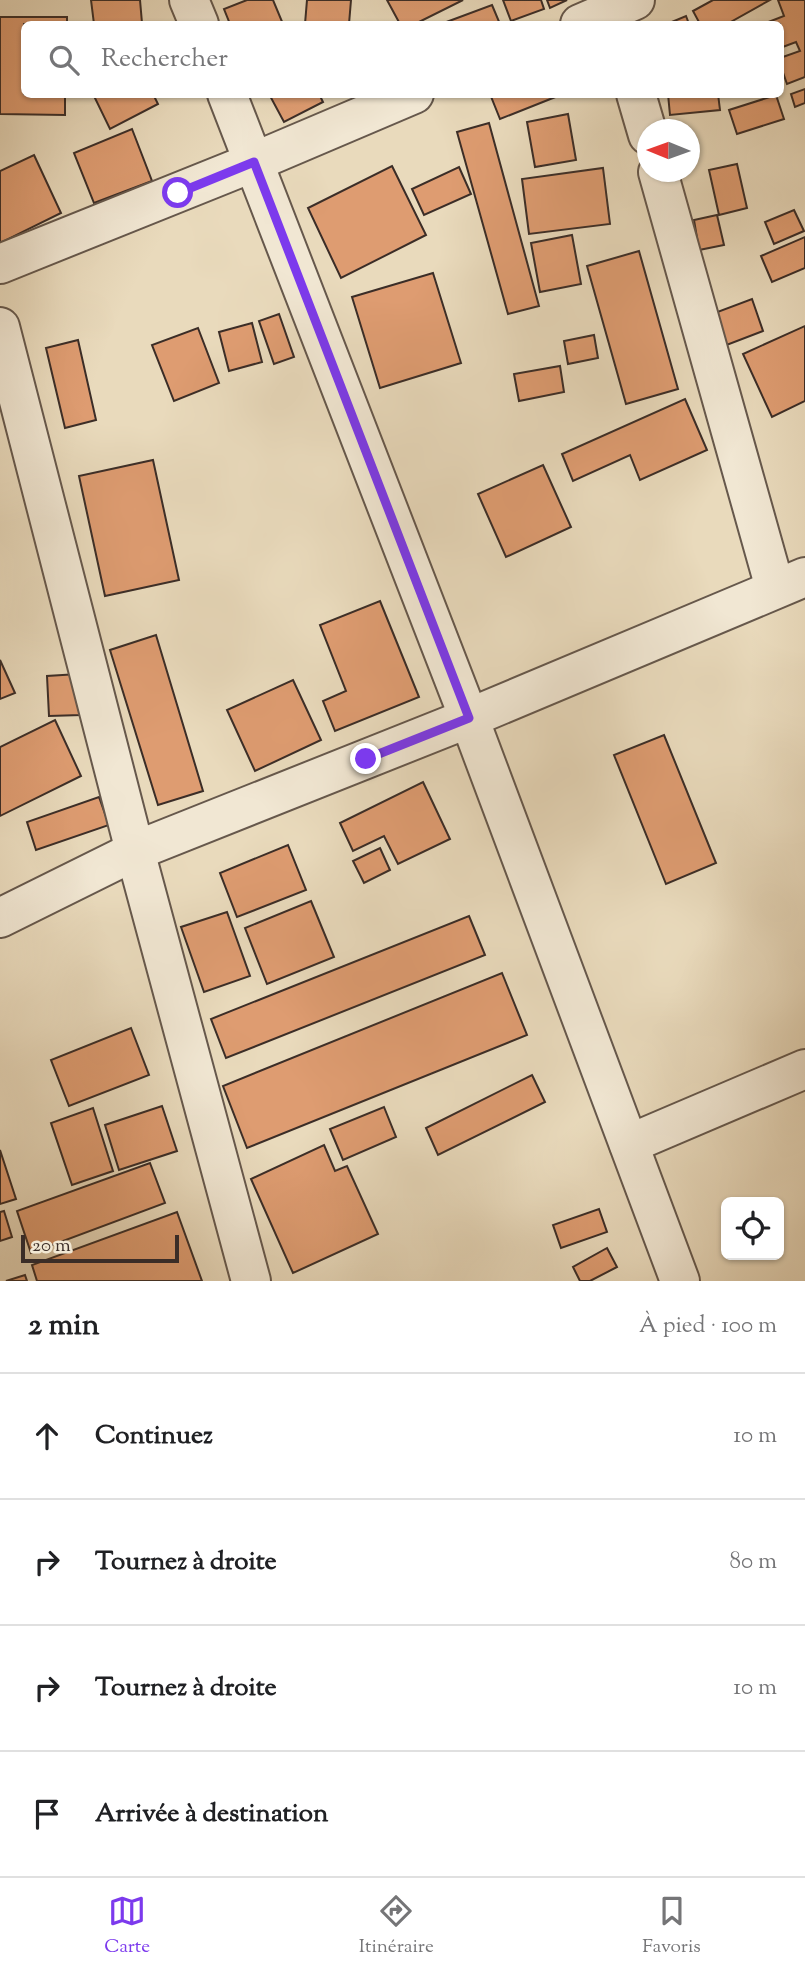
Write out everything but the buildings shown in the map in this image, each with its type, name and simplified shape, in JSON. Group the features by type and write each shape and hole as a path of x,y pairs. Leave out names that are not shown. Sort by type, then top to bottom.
{"street":[{"path":"189,0 198,21"},
{"path":"229,98 469,718 680,1281"},
{"path":"0,264 405,98"},
{"path":"637,98 643,119"},
{"path":"0,918 135,851 469,718 790,582 661,182"},
{"path":"0,327 135,851 251,1281"},
{"path":"629,1144 805,1069"}],"route":[{"path":"178,193 254,162 469,718 366,759"}]}
